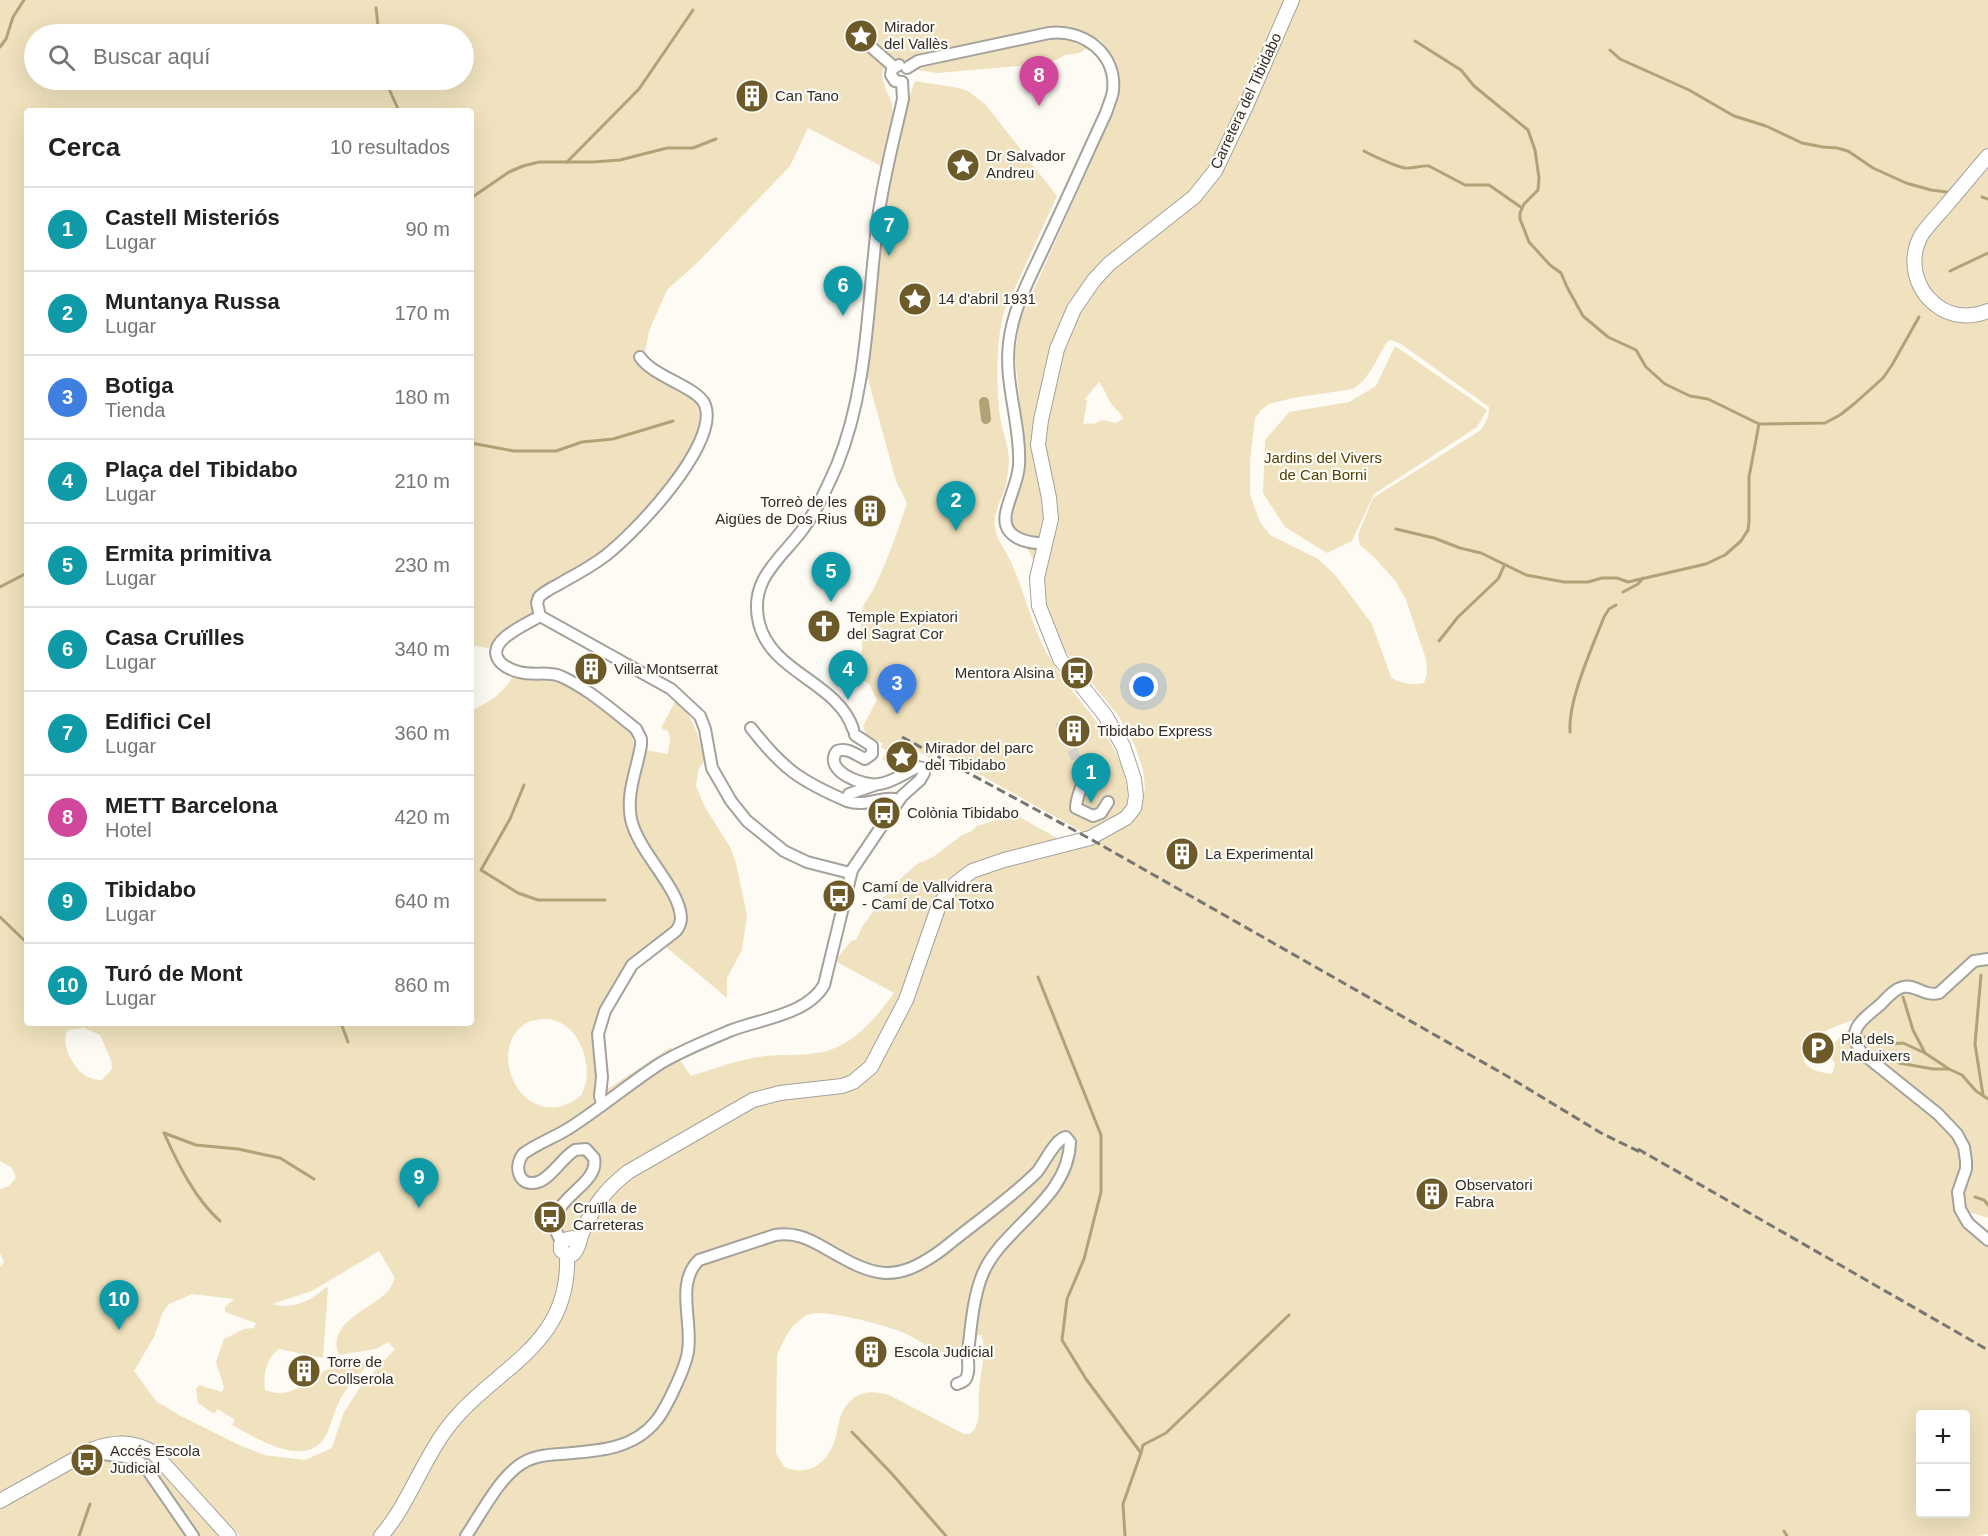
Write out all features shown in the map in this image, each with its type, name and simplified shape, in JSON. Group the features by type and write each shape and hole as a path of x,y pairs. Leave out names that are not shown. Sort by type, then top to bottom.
{"street":[{"name":"Carretera del Tibidabo","path":"565,1248 575,1252 598,1201 616,1182 646,1162 759,1097 842,1086 863,1075 871,1067 906,1000 939,905 964,876 982,867 1090,838 1126,818 1133,811 1136,801 1135,787 1123,746 1105,715 1060,659 1041,616 1036,584 1051,519 1040,458 1039,433 1058,349 1070,319 1084,294 1109,264 1194,197 1215,171 1292,0"},
{"path":"907,68 918,61 1049,33 1065,32 1081,36 1095,45 1105,57 1112,72 1113,89 1106,113 1021,298 1009,340 1008,372 1019,458 1018,474 1005,518 1011,533 1018,539 1030,543 1046,543"},
{"path":"864,40 894,68"},
{"path":"902,82 892,77 891,71 900,65 907,68"},
{"path":"875,785 843,774 834,765 834,754 842,749 865,759 872,754 872,746 854,732 850,719 843,710 818,687 781,659 769,646 759,622 758,598 772,564 811,517 837,465 861,387 878,217 903,99 902,82 908,76 907,68"},
{"path":"1988,156 1923,234 1915,252 1914,267 1922,289 1941,309 1962,316 1972,316 1988,311"},
{"path":"1988,164 1936,226 1924,244 1920,259 1924,282 1942,303 1969,310 1988,305"},
{"path":"640,357 652,370 701,399 706,410 704,434 700,445 675,483 615,548 539,597 537,603 540,616 671,688 700,716 705,729 712,768 731,801 747,821 784,851 807,862 850,873"},
{"path":"540,616 498,644 495,653 499,662 518,672 558,675 574,683 636,729 641,745 631,782 630,808 633,827 642,846 674,897 681,920 676,931 632,965 604,1011 598,1034 602,1105"},
{"path":"751,728 773,756 813,786 858,805 892,798 899,800"},
{"path":"1089,766 1084,784 1076,799 1076,807 1093,816 1101,813 1108,802"},
{"path":"381,1536 446,1429 459,1414 539,1340 551,1322 562,1298 568,1275 565,1248 555,1230 555,1218 565,1202 593,1171 595,1162 592,1154 586,1149 575,1150 546,1177 535,1183 527,1182 520,1177 517,1170 518,1162 528,1151 562,1133 663,1062 744,1026 791,1011 815,998 828,975 850,873 899,800 922,777 923,768 915,768 901,777 849,794 847,801"},
{"path":"1988,959 1974,961 1940,993 1929,994 1914,988 1903,987 1896,991 1861,1020 1856,1028 1855,1037 1862,1053 1938,1114 1957,1134 1964,1147 1966,1161 1958,1192 1960,1209 1968,1223 1988,1240"},
{"path":"466,1536 502,1482 521,1463 541,1456 592,1452 620,1446 636,1437 657,1420 687,1358 689,1333 686,1283 691,1269 699,1260 775,1235 787,1234 809,1239 866,1270 883,1274 908,1270 943,1249 1023,1184 1037,1171 1059,1139 1066,1137 1070,1142 1069,1154 1057,1182 1033,1213 1001,1247 984,1271 974,1311 967,1377 957,1384"},
{"path":"0,1501 93,1449 110,1443 126,1443 141,1446 154,1453 229,1536"},
{"path":"93,1449 100,1454 132,1458 144,1465 193,1536"}],"green space":[{"path":"0,0 1988,0 1988,1218 1969,1212 1988,1235 1988,1534 1980,1536 240,1536 235,1531 229,1536 0,1536 0,1267 4,1262 0,1253 0,1189 9,1186 16,1178 12,1168 0,1161","holes":["1391,340 1401,344 1489,407 1488,417 1481,430 1373,498 1358,535 1360,545 1396,582 1406,600 1426,659 1427,674 1424,683 1420,684 1402,683 1391,677 1372,624 1336,576 1318,559 1270,535 1260,522 1250,495 1250,461 1255,418 1261,410 1269,404 1293,398 1353,389 1369,373 1387,342","1099,382 1123,419 1116,423 1102,420 1094,424 1083,425 1087,401 1085,399","551,1019 565,1025 579,1042 584,1052 587,1074 579,1097 562,1106 545,1107 531,1101 520,1091 512,1078 508,1063 509,1048 514,1035 525,1024 531,1021","1854,1020 1855,1023 1831,1046 1831,1056 1835,1064 1832,1074 1811,1068 1805,1061 1803,1053 1806,1046 1820,1034","84,1028 100,1035 111,1060 112,1069 102,1080 83,1074 68,1054 65,1041 68,1030","379,1251 395,1278 391,1287 381,1298 344,1325 338,1334 336,1344 339,1355 376,1349 388,1342 395,1349 360,1387 343,1414 332,1448 305,1460 264,1455 239,1445 156,1401 134,1371 154,1337 163,1312 169,1304 192,1294 234,1299 225,1307 225,1312 256,1323 254,1328 244,1329 224,1339 216,1362 224,1387 222,1392 199,1385 196,1389 198,1403 214,1414 218,1409 235,1420 232,1425 266,1443 293,1451 305,1451 316,1446 325,1437 341,1398 369,1361 335,1366 302,1386 285,1393 265,1390 266,1367 271,1357 279,1349 323,1358 328,1288 326,1287 301,1303 287,1306 272,1304 312,1291","825,1313 883,1326 902,1332 931,1348 949,1353 981,1335 984,1348 979,1386 979,1415 973,1431 964,1434 889,1395 864,1393 851,1400 846,1406 839,1422 836,1438 822,1462 809,1469 793,1470 784,1467 776,1453 777,1355 787,1334 806,1315"]},
{"path":"915,81 968,91 986,105 1057,196 1001,323 998,350 998,391 1000,416 1009,461 1006,485 996,512 995,522 997,536 1015,572 1049,657 1100,726 1120,763 1126,784 1128,806 1126,811 1086,834 936,750 930,758 916,750 912,754 908,752 898,768 882,759 887,751 881,747 883,744 866,734 863,726 877,700 869,684 858,676 855,677 852,667 861,656 862,610 884,566 907,503 896,481 865,368 883,204 907,104"},
{"name":"Jardins del Vivers de Can Borni","path":"1395,346 1487,410 1477,427 1374,494 1352,541 1327,553 1285,527 1263,493 1265,440 1289,412 1349,402 1376,386"}],"waterway":[{"path":"0,47 6,39 13,17 24,0"},
{"path":"376,8 378,24"},
{"path":"567,162 639,89 693,10"},
{"path":"1415,41 1461,70 1474,86 1528,130 1535,150 1539,178 1538,190 1524,204 1520,219 1529,242 1550,265 1561,273 1583,316 1608,337 1636,350 1646,367 1665,384 1690,396 1708,399 1759,424"},
{"path":"1610,50 1620,59 1689,90 1734,116 1766,126 1802,143 1848,151 1873,168 1906,183 1947,192"},
{"path":"390,90 398,108"},
{"path":"474,196 509,172 539,162 620,160 667,148 693,148 716,139"},
{"path":"1364,151 1401,167 1429,166 1465,185 1489,185 1522,208"},
{"path":"1982,197 1988,199"},
{"path":"1950,271 1988,253"},
{"path":"1396,529 1481,553 1526,575 1564,582 1588,582 1602,578 1617,578 1628,582 1706,564 1725,555 1741,541 1748,530 1749,477 1759,424 1825,423 1840,415 1883,378 1919,317"},
{"path":"984,402 986,419"},
{"path":"474,444 514,451 556,451 582,442 613,439 673,421"},
{"path":"1439,641 1458,617 1498,579 1504,566"},
{"path":"0,587 24,575"},
{"path":"1623,592 1638,584 1643,578"},
{"path":"1570,732 1570,719 1582,674 1604,617 1609,609 1616,605"},
{"path":"524,785 510,819 481,870 518,893 538,900 605,900"},
{"path":"0,917 24,940"},
{"path":"1981,975 1975,1044 1983,1095"},
{"path":"1038,977 1101,1135 1101,1192 1084,1259 1067,1299 1062,1340 1086,1379 1141,1453 1123,1504 1125,1536"},
{"path":"1903,997 1913,1030 1925,1053 1962,1075 1976,1091 1988,1099"},
{"path":"342,1026 348,1042"},
{"path":"1865,1037 1887,1044 1903,1043 1925,1053"},
{"path":"1899,1063 1933,1069 1948,1069"},
{"path":"164,1133 196,1145 238,1149 280,1158 314,1179"},
{"path":"164,1133 195,1192 220,1221"},
{"path":"1975,1197 1984,1200 1988,1205"},
{"path":"1141,1453 1143,1445 1166,1433 1289,1315"},
{"path":"852,1432 946,1536"},
{"path":"79,1536 90,1504"},
{"path":"1784,1531 1787,1536"}],"tunnel":[{"path":"1060,722 1077,761 1089,766"}],"railway":[{"path":"902,737 1094,841 1507,1076 1601,1133 1644,1154"},
{"path":"1638,1149 1988,1350"}],"place":[{"name":"Mirador del Vallès","path":"861,36"},
{"name":"Can Tano","path":"752,96"},
{"name":"METT Barcelona","path":"1039,106"},
{"name":"Dr Salvador Andreu","path":"963,165"},
{"name":"Edifici Cel","path":"889,256"},
{"name":"14 d'abril 1931","path":"915,299"},
{"name":"Casa Cruïlles","path":"843,316"},
{"name":"Torreò de les Aigües de Dos Rius","path":"870,511"},
{"name":"Muntanya Russa","path":"956,531"},
{"name":"Ermita primitiva","path":"831,602"},
{"name":"Temple Expiatori del Sagrat Cor","path":"824,626"},
{"name":"Villa Montserrat","path":"591,669"},
{"name":"Mentora Alsina","path":"1077,673"},
{"name":"Plaça del Tibidabo","path":"848,700"},
{"name":"Botiga","path":"897,714"},
{"name":"Tibidabo Express","path":"1074,731"},
{"name":"Mirador del parc del Tibidabo","path":"902,757"},
{"name":"Castell Misteriós","path":"1091,803"},
{"name":"Colònia Tibidabo","path":"884,813"},
{"name":"La Experimental","path":"1182,854"},
{"name":"Camí de Vallvidrera - Camí de Cal Totxo","path":"839,896"},
{"name":"Pla dels Maduixers","path":"1818,1048"},
{"name":"Observatori Fabra","path":"1432,1194"},
{"name":"Tibidabo","path":"419,1208"},
{"name":"Cruïlla de Carreteras","path":"550,1217"},
{"name":"Turó de Mont","path":"119,1330"},
{"name":"Escola Judicial","path":"871,1352"},
{"name":"Torre de Collserola","path":"304,1371"},
{"name":"Accés Escola Judicial","path":"87,1460"}]}
